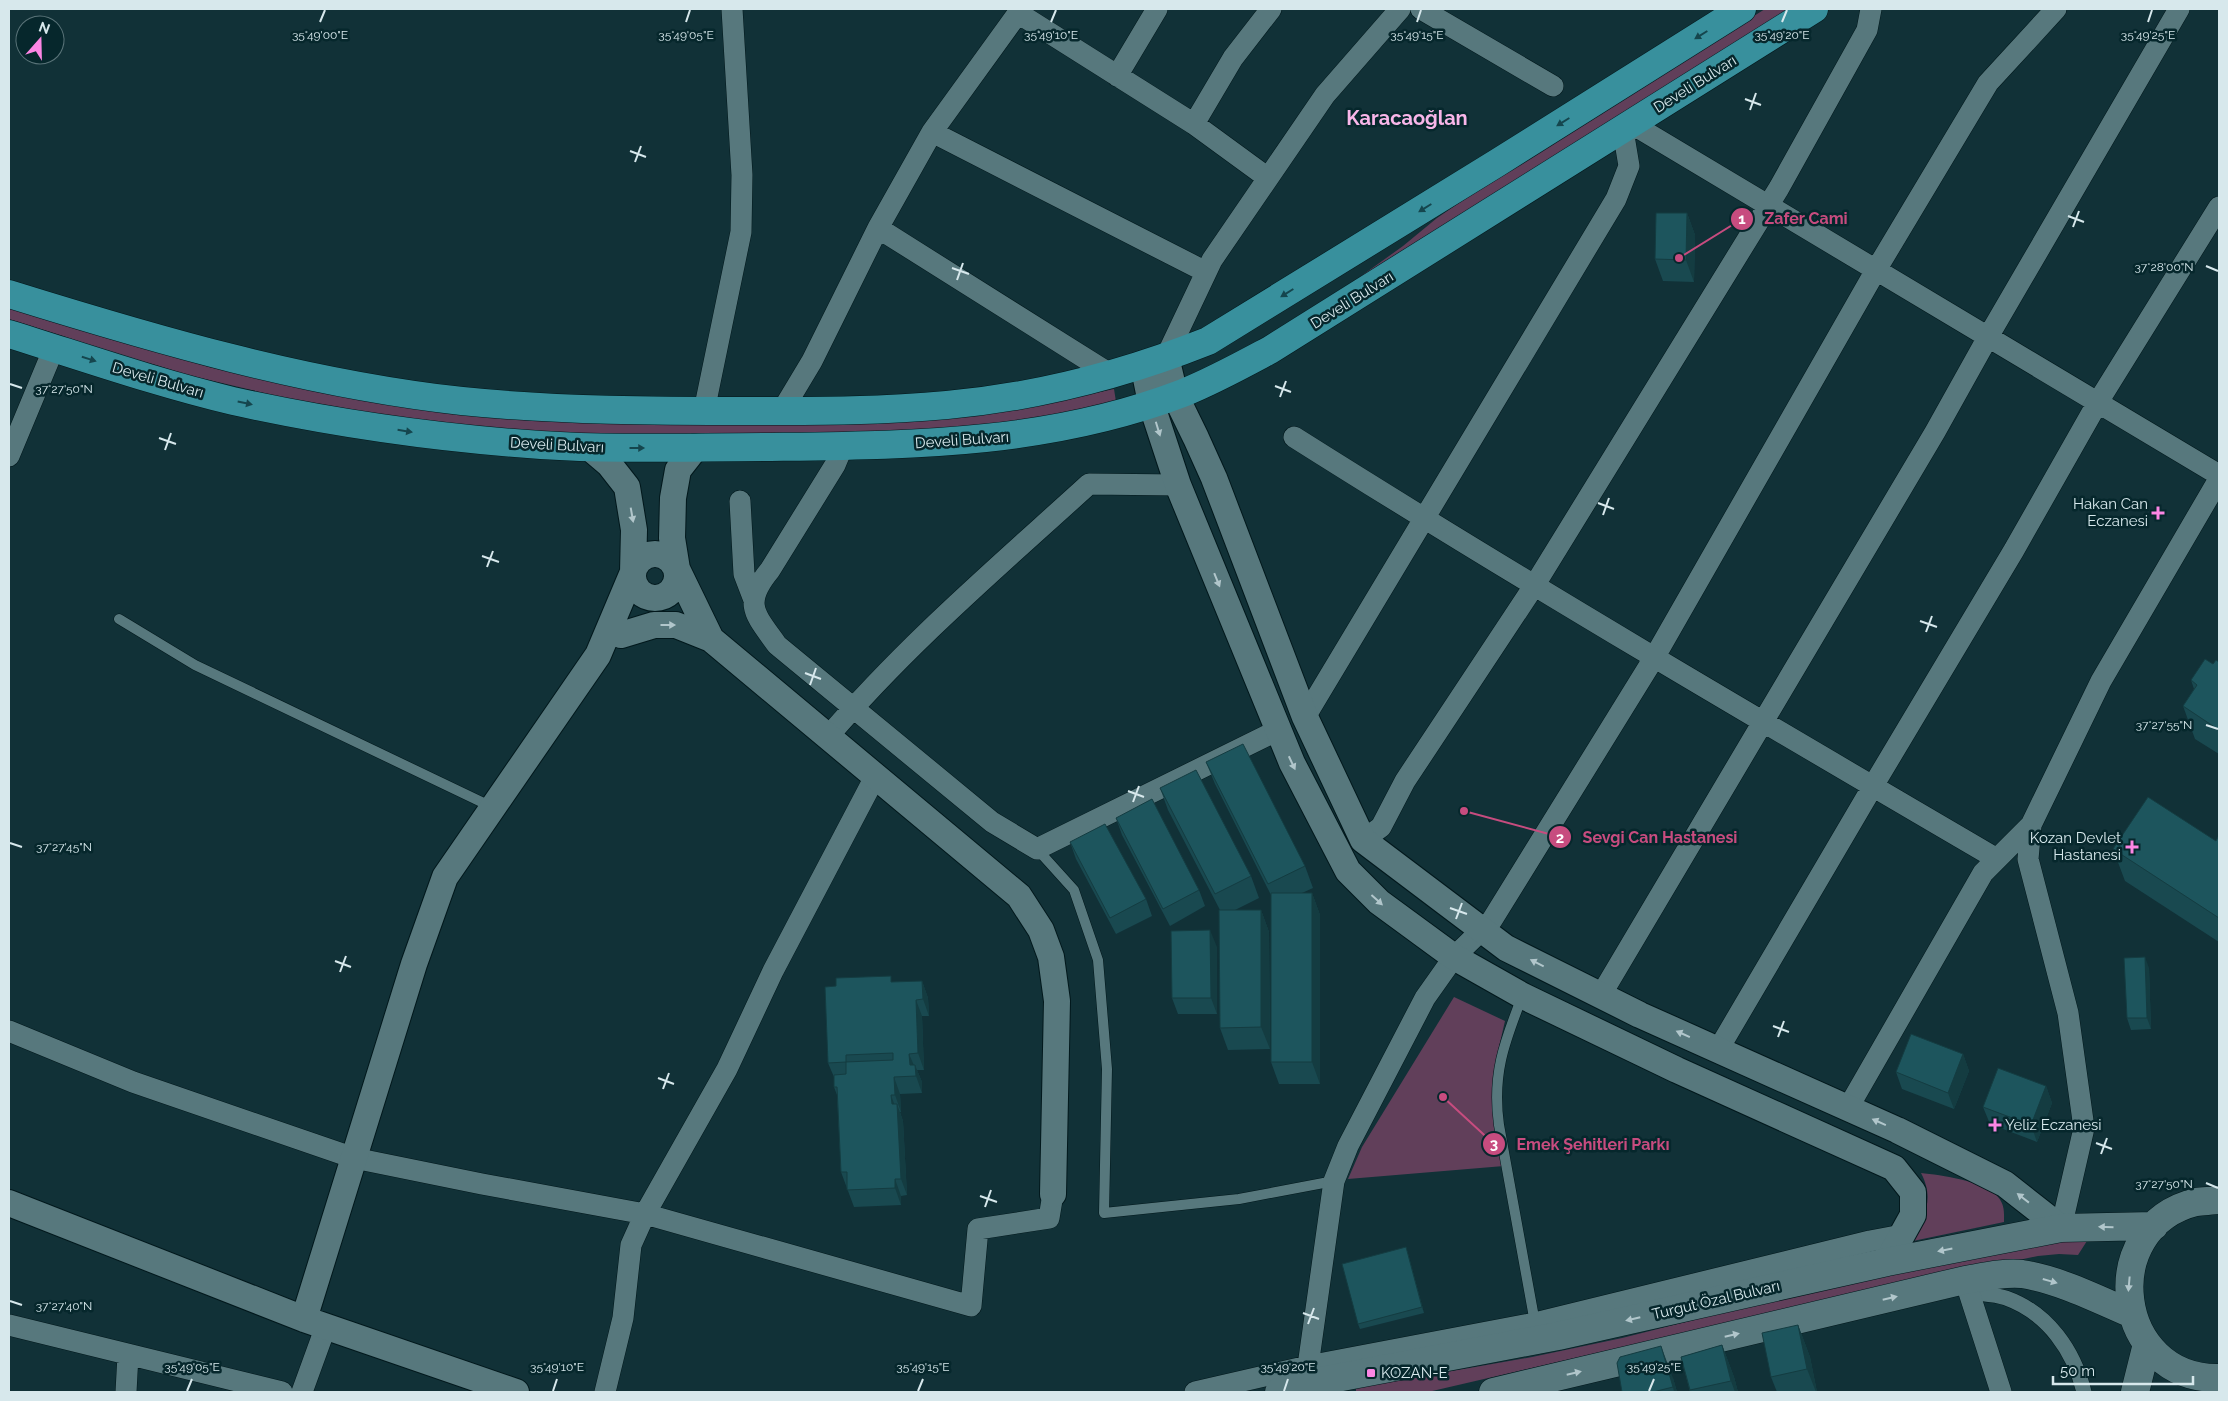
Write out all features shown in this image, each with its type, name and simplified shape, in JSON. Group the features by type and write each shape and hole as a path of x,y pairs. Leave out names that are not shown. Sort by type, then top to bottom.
{"highway":[{"path":"9,294 207,353 290,373 388,391 462,401 538,407 782,411 946,405 1040,392 1155,361 1208,341 1742,9"},
{"name":"Develi Bulvarı","path":"9,334 220,397 282,411 427,434 543,445 589,447 844,446 912,444 1015,436 1121,414 1218,377 1270,350 1814,9"}],"main road":[{"path":"2219,1200 2196,1202 2174,1211 2154,1226 2140,1245 2131,1267 2128,1291 2132,1314 2138,1330 2147,1344 2164,1360 2185,1372 2208,1378 2219,1378"},
{"name":"Turgut Özal Bulvarı","path":"1285,1391 1320,1380 1558,1336 1887,1262 2061,1228 2154,1226"},
{"path":"1493,1392 1543,1386 2021,1274 2052,1281 2132,1314"},
{"path":"2135,1392 2147,1344"},
{"path":"2212,1392 2219,1387"}],"street":[{"path":"704,411 740,232 742,175 732,9"},
{"path":"1117,76 1157,9"},
{"path":"1194,124 1233,58 1271,9"},
{"path":"1400,9 1325,95 1212,260 1155,361 1178,486 1292,763 1348,871 1379,902 1454,958 1523,996 1677,1070 1812,1129 1894,1168 1913,1192 1913,1215 1887,1262"},
{"path":"1421,9 1553,86"},
{"path":"1363,840 1381,827 1405,781 1534,586 1768,206 1867,30 1871,9"},
{"path":"1320,1380 1334,1181 1348,1146 1425,998 1454,958 1492,920 1654,658 1876,270 1988,83 2056,9"},
{"path":"1601,995 1935,432 1988,337 2179,9"},
{"path":"782,411 812,361 878,228 932,132 1019,11 1194,124 1268,178"},
{"path":"1628,127 1768,206 2219,475"},
{"path":"1305,717 1616,199 1629,166 1628,127"},
{"path":"932,132 1206,272"},
{"path":"1718,1050 2014,550 2098,402 2219,207"},
{"path":"878,228 1110,374"},
{"path":"9,456 54,348"},
{"path":"1163,399 1196,438 1214,478 1305,717 1363,840 1425,889 1482,928 1506,948 1718,1050 1897,1130 2005,1184 2061,1228 2084,1128 2068,1013 2028,859 2031,825"},
{"path":"1294,437 1534,586 1997,859"},
{"path":"754,600 759,584 770,570 835,465 844,446"},
{"path":"589,447 609,464 627,487 634,530 633,572 636,587 641,592 654,598 662,597"},
{"path":"598,655 662,597 673,590 678,576 672,538 673,498 678,470 696,447"},
{"path":"1848,1108 1983,873 2031,825 2101,681 2219,479"},
{"path":"827,738 852,708 966,595 1089,484 1178,486"},
{"path":"740,501 744,574 754,600 755,615 778,644 852,708 992,822 1037,849 1278,730"},
{"path":"302,1392 315,1322 354,1158 414,964 445,877 598,655 633,572 641,559 654,554 668,558 677,569 711,639"},
{"path":"9,1031 133,1082 354,1158 645,1214 971,1306 978,1229 1049,1218 1053,1194 1056,1001 1052,956 1042,930 1018,896 711,639 676,625 654,625 621,635"},
{"path":"605,1392 623,1318 631,1245 645,1214 727,1069 773,971 875,777"},
{"path":"9,1203 315,1322 516,1392"},
{"name":"Turgut Özal Bulvarı","path":"1195,1392 1320,1380 1536,1323 1902,1235"},
{"path":"1966,1286 2001,1392"},
{"path":"1966,1286 2006,1298 2032,1311 2049,1324 2068,1349 2084,1392"},
{"path":"9,1325 282,1392"},
{"path":"126,1392 128,1355"}],"lane":[{"path":"119,620 195,665 493,807"},
{"path":"1037,849 1074,890 1098,960 1107,1069 1104,1213 1239,1199 1334,1181"},
{"path":"1523,996 1500,1059 1496,1093 1499,1125 1536,1323"}],"shaded area":[{"path":"1765,9 1791,9 1358,278 1403,246 1437,218 1493,180"},
{"path":"9,307 209,367 317,392 414,409 533,421 622,423 942,418 1026,408 1114,389 1117,408 945,430 828,436 625,436 541,433 420,421 285,398 188,375 9,319"},
{"path":"1454,997 1505,1021 1495,1064 1494,1106 1504,1166 1348,1179 1362,1147"},
{"path":"1921,1173 1962,1180 1992,1191 2002,1203 2004,1222 1913,1241 1928,1200"},
{"path":"2094,1230 2078,1255 2038,1256 1791,1308 1428,1392 1356,1392 1356,1388 1532,1357 1622,1338 1793,1295"}],"building":[{"path":"1656,213 1687,213 1686,260 1655,259"},
{"path":"2205,659 2213,664 2216,660 2219,662 2219,730 2183,706 2197,685 2191,680"},
{"path":"1243,744 1305,866 1268,884 1206,762"},
{"path":"1196,770 1251,876 1215,894 1160,788"},
{"path":"2148,797 2216,841 2219,835 2219,918 2113,849"},
{"path":"1152,799 1199,890 1163,909 1116,818"},
{"path":"1105,824 1146,899 1110,918 1070,842"},
{"path":"1271,893 1312,893 1312,1062 1271,1062"},
{"path":"1219,910 1261,910 1261,1027 1220,1028"},
{"path":"1210,930 1211,998 1172,998 1171,931"},
{"path":"2145,957 2147,1018 2127,1018 2124,958"},
{"path":"891,976 891,982 922,981 923,999 916,1000 918,1053 909,1054 910,1065 915,1065 916,1076 894,1077 895,1095 891,1095 892,1104 897,1104 901,1179 895,1179 895,1188 847,1190 847,1172 841,1172 837,1087 834,1087 834,1075 846,1074 846,1062 828,1063 825,987 836,986 836,978","holes":["893,1053 893,1060 846,1062 846,1055"]},
{"path":"1911,1034 1963,1054 1948,1093 1896,1072"},
{"path":"1998,1068 2046,1086 2031,1125 1983,1107"},
{"path":"1406,1247 1422,1307 1358,1324 1342,1264"},
{"path":"1798,1325 1807,1369 1771,1377 1762,1333"},
{"path":"1722,1345 1731,1381 1690,1390 1681,1357"},
{"path":"1661,1346 1673,1387 1653,1392 1622,1392 1617,1363 1620,1357"}],"place":[{"name":"Zafer Cami","path":"1679,258"},
{"name":"Hakan Can Eczanesi","path":"2158,513"},
{"name":"Sevgi Can Hastanesi","path":"1464,811"},
{"name":"Kozan Devlet Hastanesi","path":"2132,847"},
{"name":"Emek Şehitleri Parkı","path":"1443,1097"},
{"name":"Yeliz Eczanesi","path":"1995,1125"},
{"name":"KOZAN-E","path":"1371,1373"}],"district":[{"name":"Karacaoğlan","path":"1407,118"}]}
